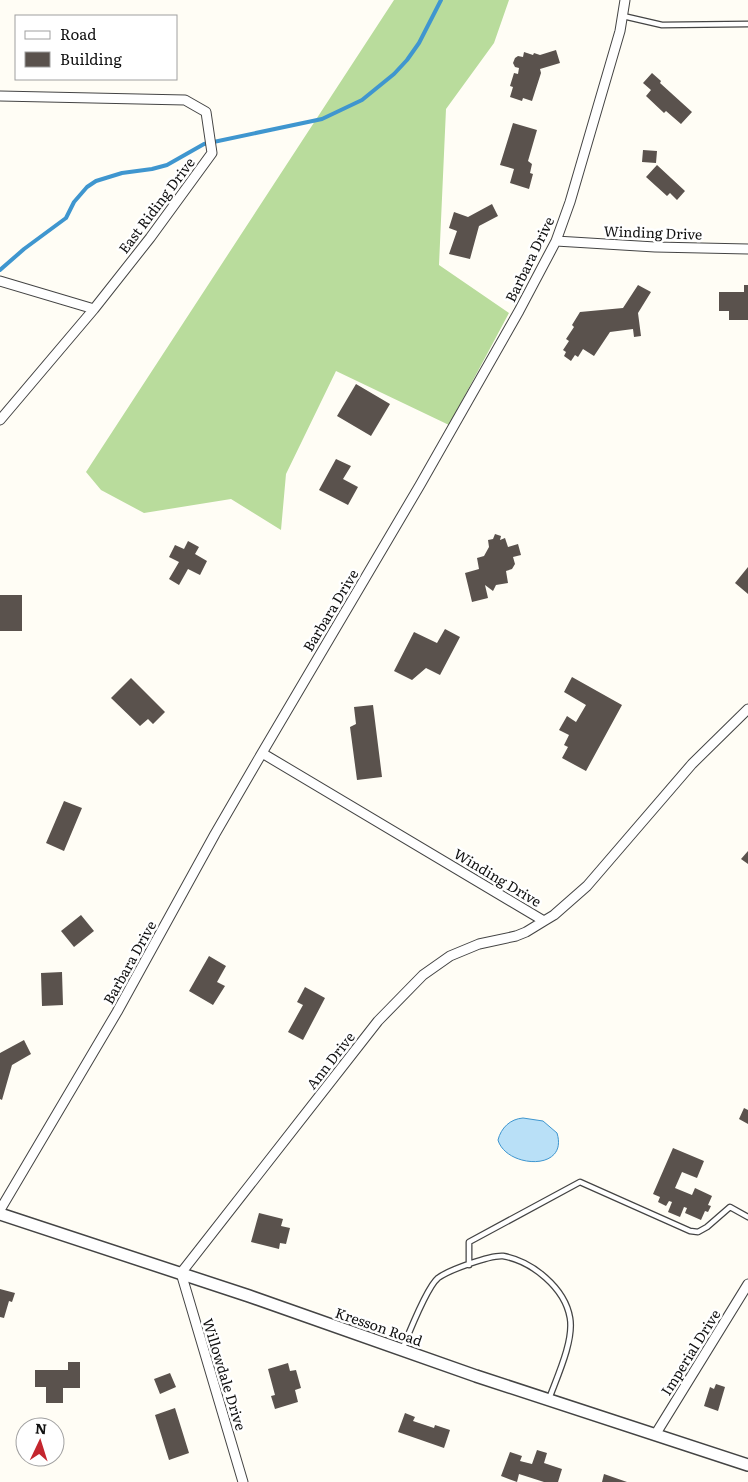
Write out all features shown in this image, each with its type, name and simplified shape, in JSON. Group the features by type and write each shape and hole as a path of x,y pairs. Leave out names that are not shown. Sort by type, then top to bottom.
{"street":[{"name":"Barbara Drive","path":"0,1210 117,1012 215,834 420,485 519,311 556,241 570,202 620,31 625,0"},
{"name":"East Riding Drive","path":"0,96 185,100 206,112 212,153 150,238 94,309 0,420"},
{"name":"Winding Drive","path":"556,241 655,247 748,249"},
{"path":"0,281 94,309"},
{"name":"Winding Drive","path":"262,753 544,921 554,915 587,886 692,764 748,709"},
{"name":"Ann Drive","path":"181,1273 378,1021 423,975 450,956 478,944 516,936 544,921"},
{"name":"Kresson Road","path":"0,1214 181,1273 548,1400 748,1465"},
{"name":"Willowdale Drive","path":"181,1273 243,1482"},
{"name":"Imperial Drive","path":"655,1435 748,1284"}],"lane":[{"path":"623,16 662,25 748,24"},
{"path":"469,1265 469,1242 580,1182 690,1231 698,1232 707,1227 730,1207 748,1217"},
{"path":"402,1350 413,1322 436,1280 447,1273 501,1256 515,1260 536,1269 565,1300 570,1319 568,1340 548,1400"}],"green space":[{"path":"394,0 509,0 494,43 446,109 439,265 509,313 449,425 336,371 286,474 281,530 231,499 144,513 101,490 86,472"}],"water":[{"path":"523,1118 543,1121 557,1133 558,1146 554,1154 546,1160 535,1162 512,1156 503,1149 498,1140 501,1132 510,1122"}],"building":[{"path":"556,50 560,63 540,69 541,73 532,101 523,98 522,101 510,97 513,87 510,86 514,73 518,74 519,68 515,67 513,63 515,58 518,56 523,57 524,52 540,55"},
{"path":"652,73 661,81 660,83 692,112 681,124 666,111 664,113 646,96 651,90 643,83"},
{"path":"513,123 537,130 528,161 532,164 530,173 533,174 529,189 510,183 514,169 500,165"},
{"path":"643,150 657,151 656,163 642,162"},
{"path":"657,165 685,191 677,200 670,193 667,196 646,177"},
{"path":"492,204 498,216 479,226 470,259 449,254 457,231 449,228 454,212 468,217"},
{"path":"638,285 651,292 638,313 641,336 634,337 633,329 610,332 594,356 583,349 578,357 575,355 571,361 564,356 566,352 563,350 569,341 566,339 574,327 572,325 580,312 623,308"},
{"path":"744,285 748,285 748,320 729,320 729,311 719,311 719,292 744,292"},
{"path":"356,384 390,404 371,436 337,416"},
{"path":"336,459 351,466 343,479 358,487 348,505 319,490"},
{"path":"495,534 501,536 500,540 505,538 508,547 518,544 521,555 513,557 515,564 512,569 506,571 508,583 496,585 493,591 485,585 488,598 472,602 465,573 479,569 477,558 484,556 489,547 488,540 493,539"},
{"path":"188,541 199,547 195,554 207,561 200,575 188,569 179,585 169,579 179,562 169,557 175,545 184,549"},
{"path":"748,567 748,594 735,583"},
{"path":"0,595 22,595 22,631 0,631"},
{"path":"445,629 460,637 440,675 426,668 412,680 394,671 414,632 437,643"},
{"path":"572,677 622,705 586,771 562,758 568,747 564,745 569,735 559,730 567,716 576,722 586,705 564,692"},
{"path":"131,678 165,712 153,724 148,719 140,726 111,698"},
{"path":"373,705 382,777 357,780 350,727 356,724 354,707"},
{"path":"64,801 82,808 64,851 46,843"},
{"path":"748,851 748,864 741,859"},
{"path":"81,915 94,931 74,947 61,931"},
{"path":"209,956 226,966 217,982 225,986 213,1005 189,991"},
{"path":"62,972 63,1005 42,1006 41,973"},
{"path":"305,987 325,998 303,1040 288,1032 303,1005 297,1002"},
{"path":"24,1040 31,1054 12,1065 2,1100 0,1099 0,1053"},
{"path":"744,1108 748,1110 748,1124 739,1119"},
{"path":"673,1148 704,1161 697,1178 682,1172 675,1188 692,1195 695,1188 712,1196 708,1205 711,1206 708,1212 705,1211 701,1220 685,1213 687,1208 684,1207 680,1217 668,1212 672,1202 669,1201 666,1206 658,1202 660,1197 653,1194"},
{"path":"259,1213 283,1219 281,1226 290,1228 286,1244 280,1243 279,1249 251,1242"},
{"path":"0,1289 15,1293 12,1302 9,1301 4,1318 0,1317"},
{"path":"68,1362 80,1362 80,1388 63,1388 63,1403 46,1403 46,1387 35,1387 35,1370 68,1370"},
{"path":"288,1363 290,1371 296,1370 301,1388 295,1390 298,1402 275,1409 271,1396 275,1395 268,1369"},
{"path":"170,1373 176,1387 160,1394 154,1379"},
{"path":"716,1384 725,1387 718,1411 704,1406 710,1387 714,1389"},
{"path":"175,1408 189,1453 169,1460 155,1415"},
{"path":"405,1413 415,1417 413,1421 434,1428 435,1425 450,1430 444,1448 398,1432"},
{"path":"537,1450 547,1453 544,1463 562,1469 558,1482 544,1482 519,1474 517,1482 501,1476 510,1452 522,1456 520,1461 532,1464"},
{"path":"604,1474 627,1482 602,1482"}],"waterway":[{"path":"0,270 24,249 66,218 74,202 87,187 96,181 122,173 167,165 204,144 322,119 362,100 394,74 407,60 419,43 441,0"}]}
